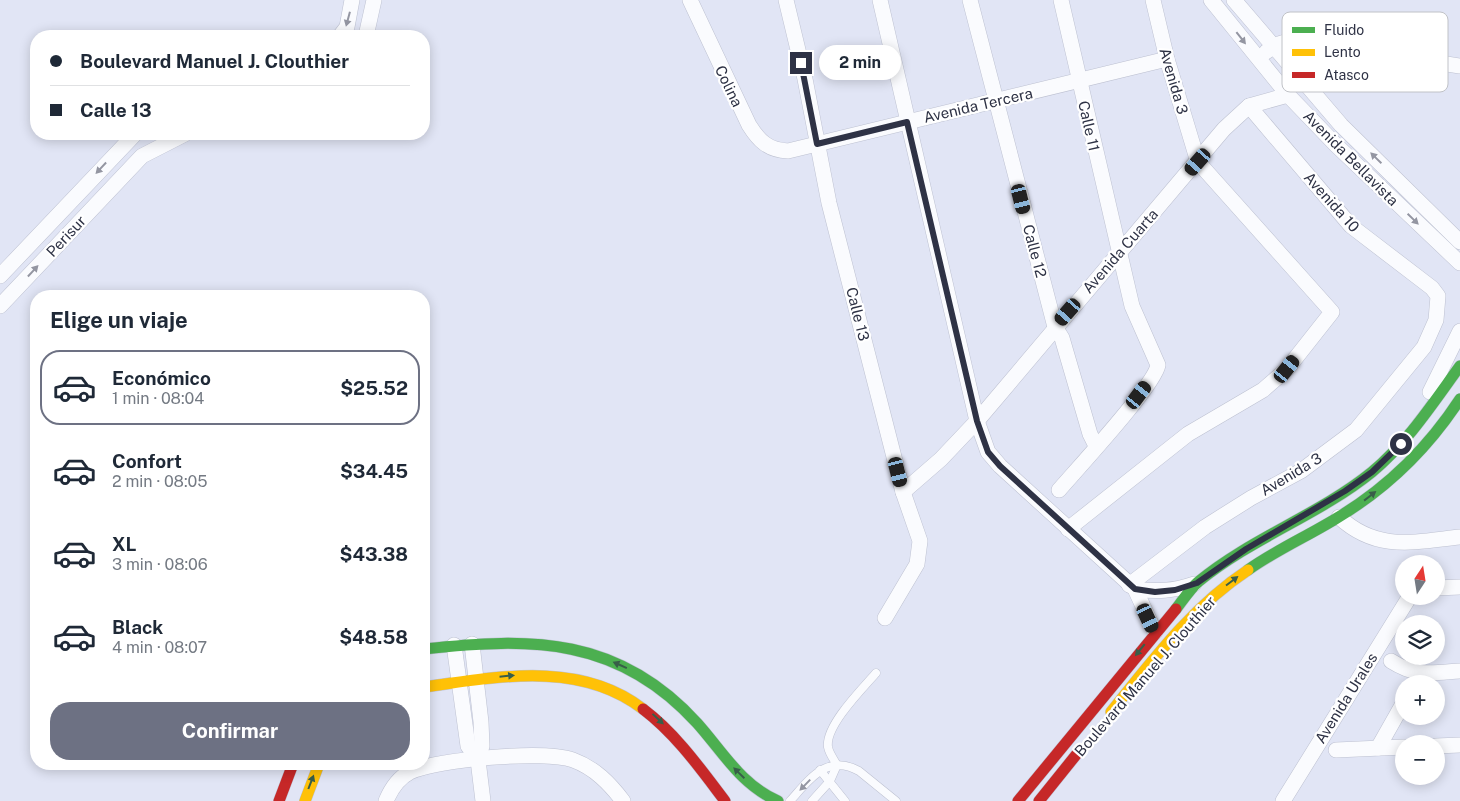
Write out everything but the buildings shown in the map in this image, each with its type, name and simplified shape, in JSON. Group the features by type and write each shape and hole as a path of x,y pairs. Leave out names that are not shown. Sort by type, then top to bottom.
{"main road":[{"name":"Boulevard Manuel J. Clouthier","path":"1018,801 1026,788 1197,583 1246,549 1314,510 1365,476 1394,452 1413,430 1460,366"},
{"name":"Boulevard Manuel J. Clouthier","path":"1101,724 1150,665 1213,596 1247,570 1339,517 1385,484 1440,428 1458,405"},
{"path":"430,648 472,644 546,646 595,656 622,664 659,688 691,716 736,772 768,800"},
{"path":"430,686 530,674 559,675 599,682 626,694 655,715 681,742 725,801"},
{"name":"Boulevard Manuel J. Clouthier","path":"1039,801 1088,739"},
{"path":"279,801 291,770"},
{"path":"305,801 317,770"},
{"path":"1011,801 1026,788"}],"street":[{"path":"344,30 347,26 352,0"},
{"path":"367,30 374,0"},
{"name":"Colina","path":"690,0 720,66 756,135 766,146 788,151"},
{"name":"Calle 13","path":"786,0 829,203 903,492 920,542 917,564 885,618"},
{"path":"880,0 977,421 988,452 1000,466 1132,587 1155,632"},
{"name":"Calle 12","path":"970,0 1055,327 1062,338 1090,434 1096,446"},
{"name":"Calle 11","path":"1060,0 1132,306 1158,365 1155,374 1139,395 1096,446"},
{"name":"Avenida 3","path":"1153,0 1167,59 1198,162"},
{"name":"Avenida Bellavista","path":"1211,0 1282,88"},
{"name":"Avenida Bellavista","path":"1234,0 1282,58"},
{"path":"1258,60 1272,47 1282,44"},
{"name":"Avenida Tercera","path":"788,151 1167,59"},
{"name":"Avenida Bellavista","path":"1285,92 1336,145 1460,264"},
{"name":"Avenida Bellavista","path":"1312,92 1341,125 1460,242"},
{"name":"Avenida Cuarta","path":"903,492 940,459 977,421 1224,129 1249,106 1288,95"},
{"name":"Avenida 10","path":"1249,106 1351,226 1432,288 1438,296 1438,310"},
{"name":"Perisur","path":"0,276 129,140"},
{"name":"Perisur","path":"0,306 132,165 153,148 171,140"},
{"path":"117,151 132,165"},
{"path":"1068,529 1188,434 1263,390 1287,369 1332,312 1198,162"},
{"name":"Avenida 3","path":"1132,587 1206,526 1251,498 1301,471 1356,430 1424,347 1436,320 1438,310"},
{"path":"1413,430 1460,331"},
{"path":"1440,428 1460,426"},
{"path":"1059,490 1096,446"},
{"path":"1339,517 1352,529 1381,541 1402,543 1460,537"},
{"path":"1132,587 1155,592 1175,590 1197,583"},
{"path":"1445,588 1460,587"},
{"name":"Avenida Urales","path":"1283,801 1404,605"},
{"path":"472,644 481,722 482,746 478,760 483,801"},
{"path":"454,645 468,746 478,760"},
{"path":"1391,661 1412,675"},
{"path":"1442,675 1460,672"},
{"path":"1378,748 1395,718"},
{"path":"465,724 473,725 481,722"},
{"path":"1445,746 1460,745"},
{"path":"1336,750 1395,747"},
{"path":"430,767 522,755 559,756 592,770 609,784 624,801"},
{"path":"386,801 392,788 411,772 419,770"}],"lane":[{"path":"837,765 828,748 828,737 838,720 876,673"},
{"path":"812,801 830,781 837,765"},
{"path":"790,801 820,770 837,765 853,767 859,770 896,801"},
{"path":"820,770 845,801"}],"traffic: fast":[{"path":"1176,609 1189,591 1219,566 1262,539 1330,501 1372,472 1409,435 1460,366"},
{"path":"1248,570 1337,518 1373,494 1420,450 1448,417 1460,399"},
{"path":"430,648 501,643 537,644 572,649 605,659 637,673 667,695 697,723 743,777 753,786 778,801"}],"traffic: slow":[{"path":"1111,712 1158,654 1191,618 1248,570"},
{"path":"430,686 509,677 565,678 592,683 618,694 643,709"},
{"path":"305,801 317,770"}],"traffic: jam":[{"path":"1018,801 1176,609"},
{"path":"643,709 677,740 725,801"},
{"path":"1039,801 1080,750"},
{"path":"279,801 291,770"}],"route":[{"path":"801,63 817,144 907,122 977,421 988,452 1000,466 1135,589 1155,592 1175,590 1197,583 1210,572 1246,549 1345,491 1372,472 1401,444"}]}
